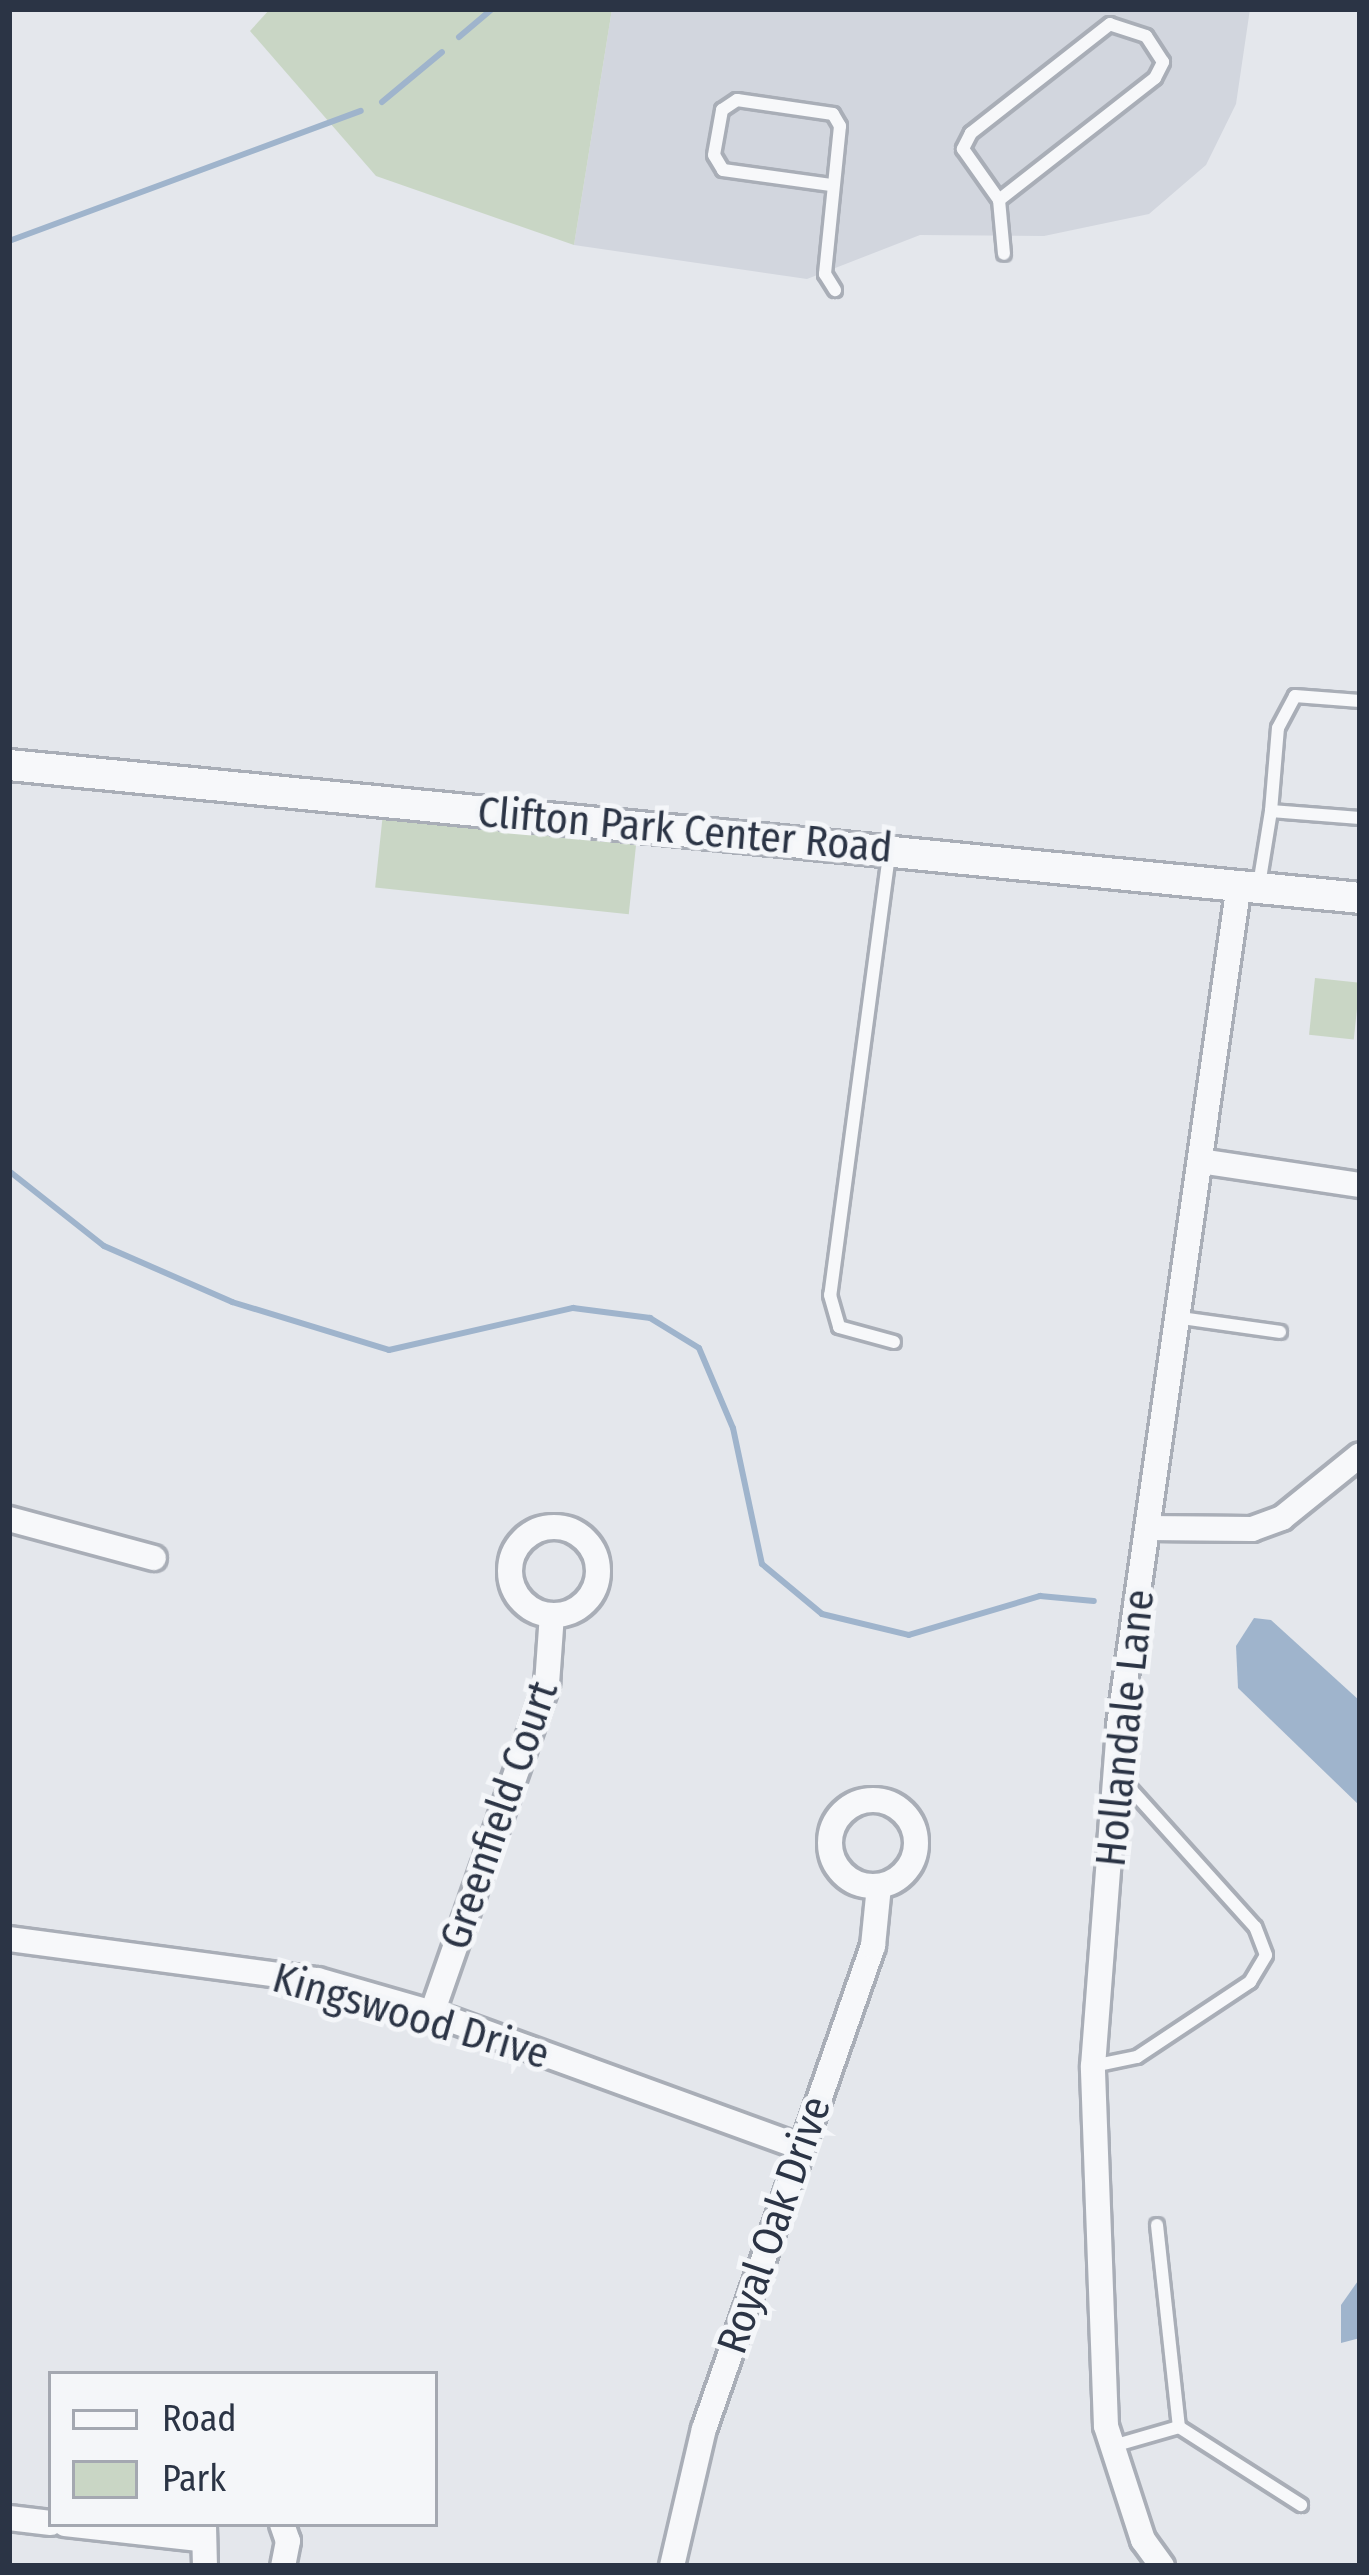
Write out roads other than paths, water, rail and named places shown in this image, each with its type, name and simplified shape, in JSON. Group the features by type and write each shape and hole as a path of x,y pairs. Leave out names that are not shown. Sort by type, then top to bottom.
{"street":[{"name":"Clifton Park Center Road","path":"9,765 890,848 1360,898"},
{"name":"Hollandale Lane","path":"1162,2566 1143,2540 1112,2446 1097,2284 1094,2066 1115,1772 1148,1528 1249,885"},
{"path":"1205,1162 1360,1185"},
{"path":"1148,1528 1252,1529 1282,1518 1360,1455"},
{"path":"9,1520 154,1558"},
{"name":"Greenfield Court","path":"432,2013 548,1684 552,1615"},
{"name":"Royal Oak Drive","path":"672,2566 704,2429 873,1946 879,1886"},
{"name":"Kingswood Drive","path":"9,1939 318,1980 432,2013 800,2147"},
{"path":"9,2518 48,2522"},
{"path":"123,2527 202,2531 205,2566"},
{"path":"282,2527 283,2566"}],"lane":[{"path":"999,200 1155,78 1163,62 1146,36 1110,24 971,133 966,159 999,200 1004,254"},
{"path":"831,185 723,170 714,155 722,110 737,100 833,115 840,126 825,274 835,290"},
{"path":"1249,885 1271,811 1278,728 1295,696 1360,701"},
{"path":"1271,811 1360,818"},
{"path":"890,848 830,1295 838,1328 894,1342"},
{"path":"1181,1318 1280,1332"},
{"path":"1094,2066 1137,2057 1250,1982 1266,1955 1255,1927 1115,1772"},
{"path":"1156,2225 1179,2427"},
{"path":"1112,2446 1179,2427 1300,2505"}],"water":[{"path":"1254,1618 1271,1620 1360,1701 1360,1806 1238,1688 1236,1646"},
{"path":"1360,2278 1360,2338 1341,2343 1341,2305"}],"waterway":[{"path":"459,37 492,9"},
{"path":"382,102 442,52"},
{"path":"9,241 361,111"},
{"path":"9,1171 104,1246 232,1302 389,1350 573,1308 650,1318 699,1348 733,1428 762,1564 822,1614 909,1635 1040,1596 1094,1601"}]}
